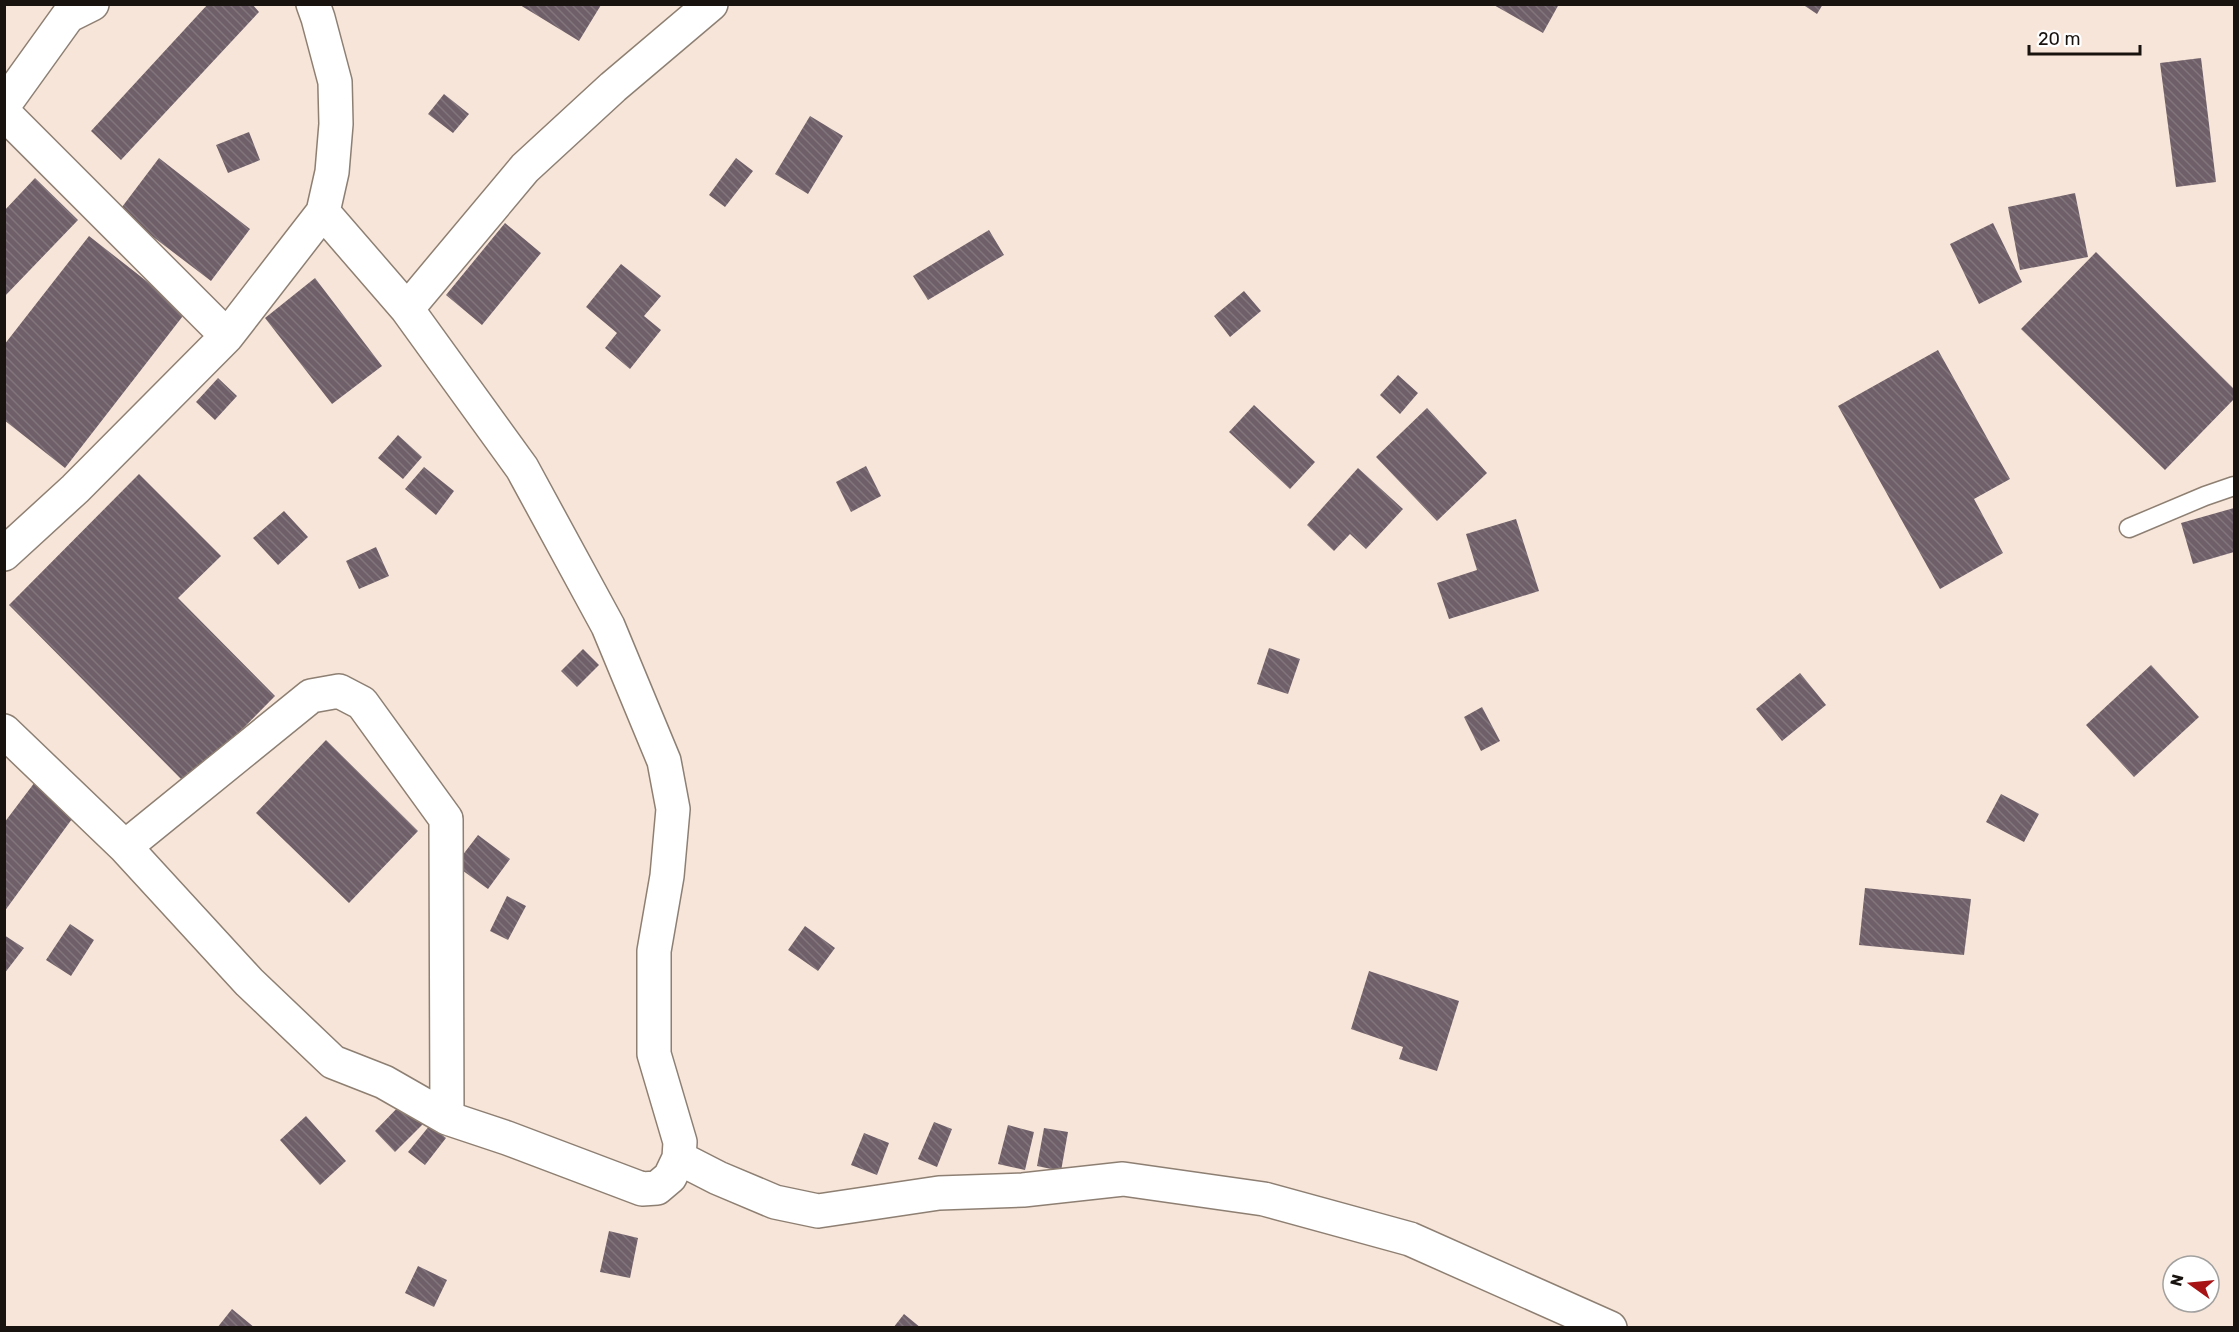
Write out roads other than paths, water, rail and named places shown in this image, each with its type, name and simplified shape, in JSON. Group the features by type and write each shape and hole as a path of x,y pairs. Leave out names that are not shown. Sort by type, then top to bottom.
{"street":[{"path":"4,105 68,16 92,4"},
{"path":"4,554 75,489 227,336 323,212 332,172 336,124 335,82 312,4"},
{"path":"407,309 525,168 613,87 711,4"},
{"path":"4,113 227,336"},
{"path":"4,731 125,847 249,982 333,1062 384,1083 447,1118 642,1189 657,1188 670,1177 679,1158 680,1142 654,1054 654,951 667,876 673,809 664,761 608,626 522,468 407,309 323,212"},
{"path":"125,847 311,696 339,691 362,703 446,819 447,1118"},
{"path":"679,1158 718,1178 776,1202 818,1211 939,1193 1023,1190 1123,1179 1264,1199 1410,1239 1610,1328"}],"lane":[{"path":"2129,528 2205,495 2235,486"}]}
